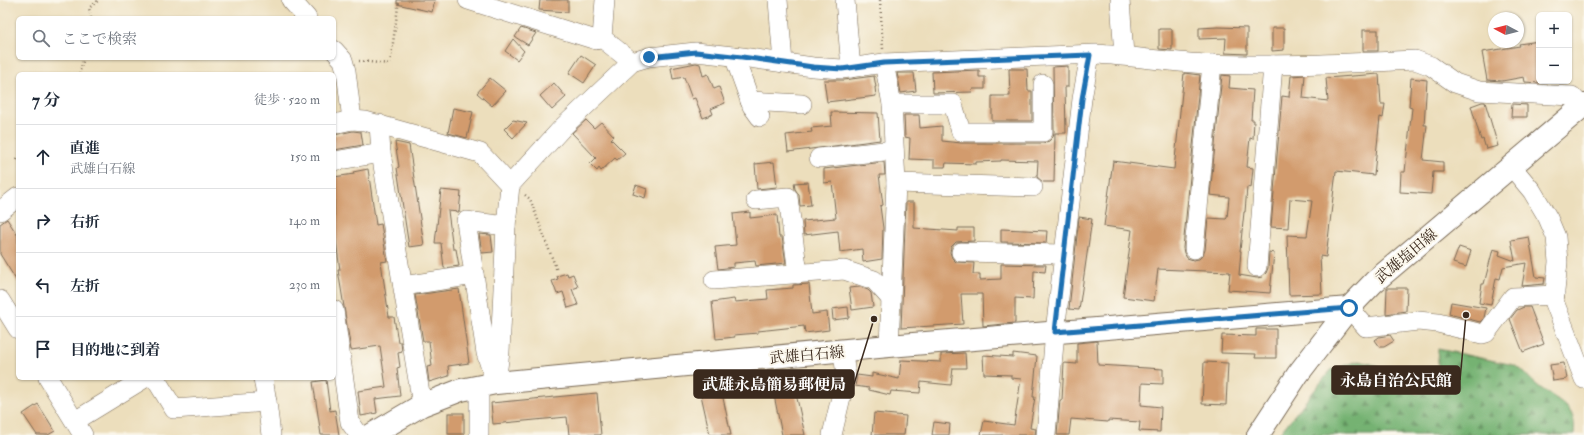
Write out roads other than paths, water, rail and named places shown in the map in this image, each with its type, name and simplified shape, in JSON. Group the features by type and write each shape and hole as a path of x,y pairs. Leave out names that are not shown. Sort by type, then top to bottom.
{"main road":[{"name":"武雄塩田線","path":"1258,435 1298,374 1349,308 1374,282 1583,106"},
{"name":"武雄白石線","path":"371,435 422,405 461,390 488,385 843,352 889,346 1349,308"}],"street":[{"path":"291,0 305,16"},
{"path":"468,0 596,40 602,38"},
{"path":"602,38 605,0"},
{"path":"778,0 783,63"},
{"path":"845,0 851,68"},
{"path":"1120,0 1124,55"},
{"path":"602,38 632,62"},
{"path":"479,435 488,385 500,352 506,226 510,185 563,127 632,62 649,57 696,52 813,67 842,69 884,63 1090,55 1124,55 1169,62 1273,65 1415,60 1432,66 1455,83 1479,91 1572,96 1583,106"},
{"path":"338,55 346,71 343,122 365,121 379,124 480,152 510,185"},
{"path":"1046,435 1055,332 1064,254 1082,99 1090,55"},
{"path":"734,56 752,106 760,117"},
{"path":"884,63 892,104 896,184 889,346"},
{"path":"1194,249 1212,64"},
{"path":"1257,267 1273,65"},
{"path":"892,104 953,104 961,132 1043,132 1043,84"},
{"path":"750,101 802,104"},
{"path":"379,124 382,153 422,405"},
{"path":"819,158 894,150"},
{"path":"336,161 382,153"},
{"path":"1512,167 1532,191 1548,218 1556,237 1558,262 1554,301 1584,379"},
{"path":"896,184 1033,187"},
{"path":"756,200 788,197 798,274"},
{"path":"488,385 486,353 466,221 506,226"},
{"path":"961,252 1064,254"},
{"path":"714,280 844,270 874,280 891,299"},
{"path":"403,286 474,275"},
{"path":"1349,308 1366,327 1418,320 1438,323 1482,334 1486,333 1513,297 1555,295"},
{"path":"5,303 16,325"},
{"path":"336,324 350,422 359,435"},
{"path":"832,435 846,376 843,352"},
{"path":"49,380 79,428 142,380"},
{"path":"157,380 174,409 266,402"},
{"path":"263,380 271,435"}],"place":[{"name":"永島自治公民館","path":"1466,315"},
{"name":"武雄永島簡易郵便局","path":"874,319"}]}
